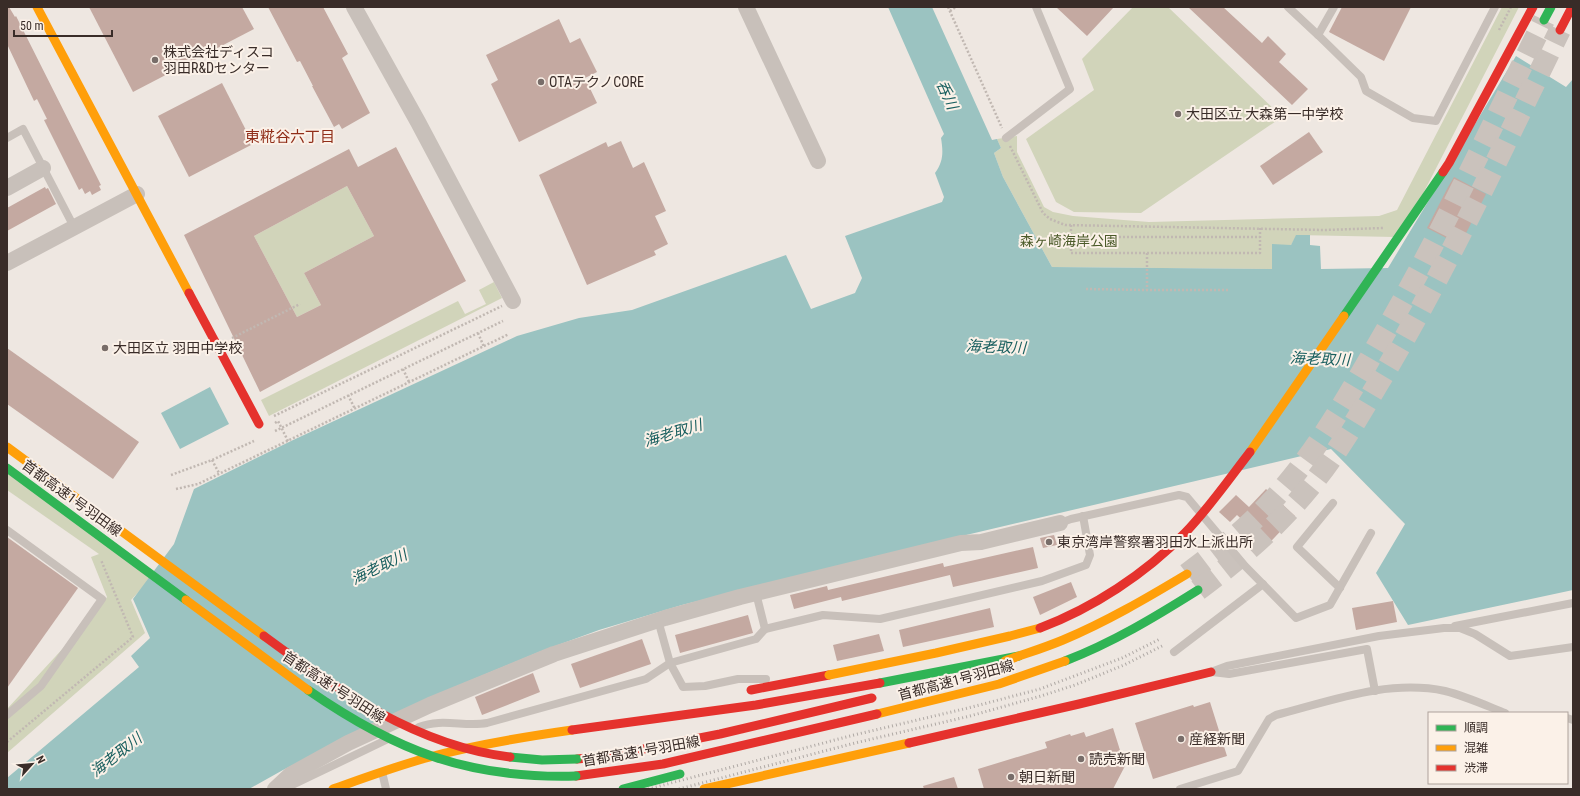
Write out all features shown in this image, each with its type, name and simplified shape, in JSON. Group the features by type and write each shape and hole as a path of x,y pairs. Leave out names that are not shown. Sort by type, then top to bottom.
{"main road":[{"path":"37,7 259,424"},
{"path":"740,693 922,656 1013,635 1046,625 1109,593 1142,571 1175,543 1202,513 1250,452 1450,163 1533,7"},
{"path":"1544,20 1550,7"},
{"path":"1560,30 1572,7"},
{"name":"首都高速1号羽田線","path":"7,447 310,670 367,706 425,735 463,748 508,757 531,759 577,759 608,756 720,734 882,696"},
{"name":"首都高速1号羽田線","path":"7,468 299,683 351,717 398,743 440,760 509,775 534,777 576,776 633,770 934,701 1024,676 1067,660 1113,640 1154,618 1198,590"},
{"name":"首都高速1号羽田線","path":"932,682 970,672 1061,641 1101,623 1187,574"},
{"path":"333,789 382,771 443,754 487,745 604,726 751,705 906,679 1019,656"},
{"path":"704,789 1079,704 1211,672"},
{"path":"604,726 694,704"},
{"path":"727,759 828,726"},
{"path":"623,789 690,771"}],"street":[{"path":"746,7 818,161"},
{"path":"358,8 513,301"},
{"path":"7,188 43,168"},
{"path":"7,264 137,194"},
{"path":"275,789 290,775 348,743 430,705 554,654 658,620 756,593 962,544 981,542 1060,523"}],"lane":[{"path":"1006,138 1070,89 1036,7"},
{"path":"1288,7 1361,77 1366,91 1413,118 1436,121 1467,64 1495,7"},
{"path":"1318,35 1334,7"},
{"path":"7,138 23,129 74,227"},
{"path":"1060,523 1071,518 1179,495 1187,498 1246,566 1296,618 1330,605 1371,533"},
{"path":"1333,502 1298,547 1340,588"},
{"path":"284,789 381,742 426,724 444,722 477,724 487,722 646,679 670,663 756,639 765,629 823,615 880,619 1042,581 1086,565 1090,555 1083,516"},
{"path":"7,530 102,599 41,686 7,715"},
{"path":"1174,652 1263,584"},
{"path":"756,593 765,629"},
{"path":"1211,672 1227,666 1371,638 1444,628 1573,603"},
{"path":"658,620 670,663 683,687 705,686 758,678 795,682"},
{"path":"1444,628 1460,628 1475,634 1510,656 1573,647"},
{"path":"1211,672 1229,674 1367,649 1375,690"},
{"path":"1180,789 1238,771 1269,719 1276,715 1375,690 1410,688 1444,691 1468,698 1503,712"},
{"path":"382,771 386,789"}],"path":[{"path":"948,7 1006,138 1043,213 1050,220 1065,225 1325,230 1386,228"},
{"path":"950,11 956,7"},
{"path":"1497,35 1511,7"},
{"path":"1071,225 1071,253 1260,253 1260,228"},
{"path":"1071,237 1260,237"},
{"path":"1147,253 1147,290"},
{"path":"1086,290 1229,290"},
{"path":"259,424 513,301"},
{"path":"230,339 300,304"},
{"path":"274,431 503,321"},
{"path":"478,333 484,347"},
{"path":"176,489 198,484 219,472 288,441 509,334"},
{"path":"403,369 409,382"},
{"path":"348,395 355,409"},
{"path":"278,421 288,441"},
{"path":"171,475 212,460 261,437"},
{"path":"212,460 219,472"},
{"path":"7,742 133,637 99,554"}],"green space":[{"name":"大田区立 大森第一中学校","path":"1133,7 1168,7 1282,117 1141,213 1074,212 1056,202 1026,139 1094,90 1082,59"},
{"name":"森ヶ崎海岸公園","path":"1502,7 1519,7 1411,217 1394,237 1297,235 1272,269 1052,267 1003,177 994,153 1001,148 997,139 1017,136 1017,152 1044,207 1053,212 1073,216 1149,222 1379,216 1397,210"},
{"path":"347,186 374,236 304,273 321,305 297,317 254,236"},
{"path":"494,282 502,298 269,416 261,400 458,301 465,314 486,304 479,290"},
{"path":"7,470 154,575 131,600 145,633 7,753 7,709 91,618 107,597 91,557 99,554 7,490"}],"water":[{"path":"888,7 932,7 992,140 997,139 1001,148 994,153 1003,177 1052,267 1272,269 1272,244 1291,245 1296,235 1310,235 1310,245 1320,246 1321,269 1388,268 1516,56 1566,87 1573,79 1573,590 1408,625 1376,573 1405,524 1331,449 873,557 682,605 599,630 539,652 438,694 283,770 249,789 7,789 7,778 139,667 131,656 150,638 133,599 174,544 194,489 291,441 517,336 579,318 632,310 786,255 811,309 855,293 862,278 845,236 942,202 944,197 935,173 941,160 941,138 944,134"},
{"path":"210,387 229,424 180,449 161,413"}],"building":[{"path":"7,7 9,7 15,17 16,16 101,185 99,186 101,190 92,195 90,191 85,194 82,188 79,190 44,120 47,119 37,99 34,101 7,44"},
{"name":"株式会社ディスコ 羽田R&Dセンター","path":"89,7 242,7 254,29 133,92"},
{"path":"268,7 323,7 348,54 342,58 370,113 342,129 339,124 334,127 300,61 297,62"},
{"path":"1056,7 1114,7 1087,36"},
{"path":"1188,7 1223,7 1262,43 1268,36 1286,54 1279,62 1308,89 1292,105"},
{"path":"1342,7 1411,7 1384,61 1329,32"},
{"name":"OTAテクノCORE","path":"559,19 570,43 580,38 597,72 585,78 597,103 519,142 491,84 498,80 486,55"},
{"path":"222,83 253,144 189,177 158,116"},
{"path":"1309,132 1323,152 1273,185 1260,166"},
{"path":"621,141 633,168 644,162 666,211 655,216 668,244 654,251 656,255 587,285 539,175 606,142 608,147"},
{"path":"396,147 466,281 260,392 184,235 349,149 358,167","holes":["347,186 374,236 304,273 321,305 297,317 254,236"]},
{"path":"1454,177 1486,194 1460,245 1427,228"},
{"path":"45,187 46,189 48,188 56,204 7,231 7,208"},
{"path":"7,348 139,442 113,479 7,404"},
{"path":"1266,489 1295,516 1257,556 1242,542 1253,530 1237,515 1230,522 1219,512 1236,495 1249,507"},
{"name":"東京湾岸警察署羽田水上派出所","path":"1054,535 1057,545 1043,548 1040,538"},
{"path":"7,537 78,588 7,688"},
{"path":"1033,547 1038,568 953,587 950,575 842,601 841,597 794,609 790,595 827,586 828,590 943,563 944,567"},
{"path":"1071,582 1077,597 1040,615 1033,597"},
{"path":"1393,601 1397,622 1356,630 1352,608"},
{"path":"990,608 994,627 903,647 899,630"},
{"path":"748,615 753,633 680,653 675,635"},
{"path":"879,634 884,651 837,661 833,645"},
{"path":"642,639 651,664 580,688 571,664"},
{"path":"533,673 540,692 482,715 475,697"},
{"name":"産経新聞","path":"1210,702 1227,756 1153,779 1135,723 1193,705 1194,707"},
{"name":"読売新聞","path":"1113,728 1125,766 1113,789 984,789 978,769 1047,748 1045,742 1070,734 1071,736 1084,732 1086,737"},
{"path":"954,777 958,789 924,789 923,786"}],"tunnel":[{"path":"1187,574 1230,540 1261,512 1287,484 1328,428 1421,268 1544,20"},
{"path":"1198,590 1242,555 1283,517 1318,477 1345,437 1371,396 1428,296 1495,164 1560,30"}],"railway":[{"path":"648,789 854,735 1040,689 1122,658 1160,639"},
{"path":"679,789 855,743 970,716 1041,696 1075,685 1124,665 1164,645"}],"traffic: fast":[{"path":"1544,20 1551,7"},
{"path":"1344,316 1443,172"},
{"path":"7,468 186,600"},
{"path":"1065,661 1116,638 1198,590"},
{"path":"880,683 1019,656"},
{"path":"308,690 372,730 403,745 434,757 467,766 501,772 537,776 576,776"},
{"path":"510,757 542,760 577,759"},
{"path":"623,789 680,774"}],"traffic: slow":[{"path":"37,7 189,293"},
{"path":"1250,452 1344,316"},
{"path":"7,447 264,636"},
{"path":"1005,661 1056,643 1111,618 1187,574"},
{"path":"186,600 308,690"},
{"path":"829,675 936,653 1040,628"},
{"path":"877,714 999,684 1065,661"},
{"path":"333,789 402,765 444,753 572,730"},
{"path":"704,789 909,743"}],"traffic: jam":[{"path":"1443,172 1533,7"},
{"path":"1560,30 1572,7"},
{"path":"189,293 259,424"},
{"path":"1040,628 1060,620 1099,600 1136,576 1153,562 1185,533 1211,504 1250,452"},
{"path":"264,636 320,676 380,713 443,741 476,751 510,757"},
{"path":"909,743 1211,672"},
{"path":"751,690 829,675"},
{"path":"572,730 756,705 880,683"},
{"path":"577,759 608,756 720,734 872,698"},
{"path":"576,776 663,764 877,714"}],"place":[{"name":"株式会社ディスコ 羽田R&Dセンター","path":"155,60"},
{"name":"OTAテクノCORE","path":"541,82"},
{"name":"大田区立 大森第一中学校","path":"1178,114"},
{"name":"大田区立 羽田中学校","path":"105,348"},
{"name":"東京湾岸警察署羽田水上派出所","path":"1049,542"},
{"name":"産経新聞","path":"1181,739"},
{"name":"読売新聞","path":"1081,759"},
{"name":"朝日新聞","path":"1011,777"}],"district":[{"name":"東糀谷六丁目","path":"290,137"}],"water label":[{"name":"呑川","path":"947,95"},
{"name":"海老取川","path":"996,347"},
{"name":"海老取川","path":"1320,359"},
{"name":"海老取川","path":"673,433"},
{"name":"海老取川","path":"379,567"},
{"name":"海老取川","path":"116,755"}]}
